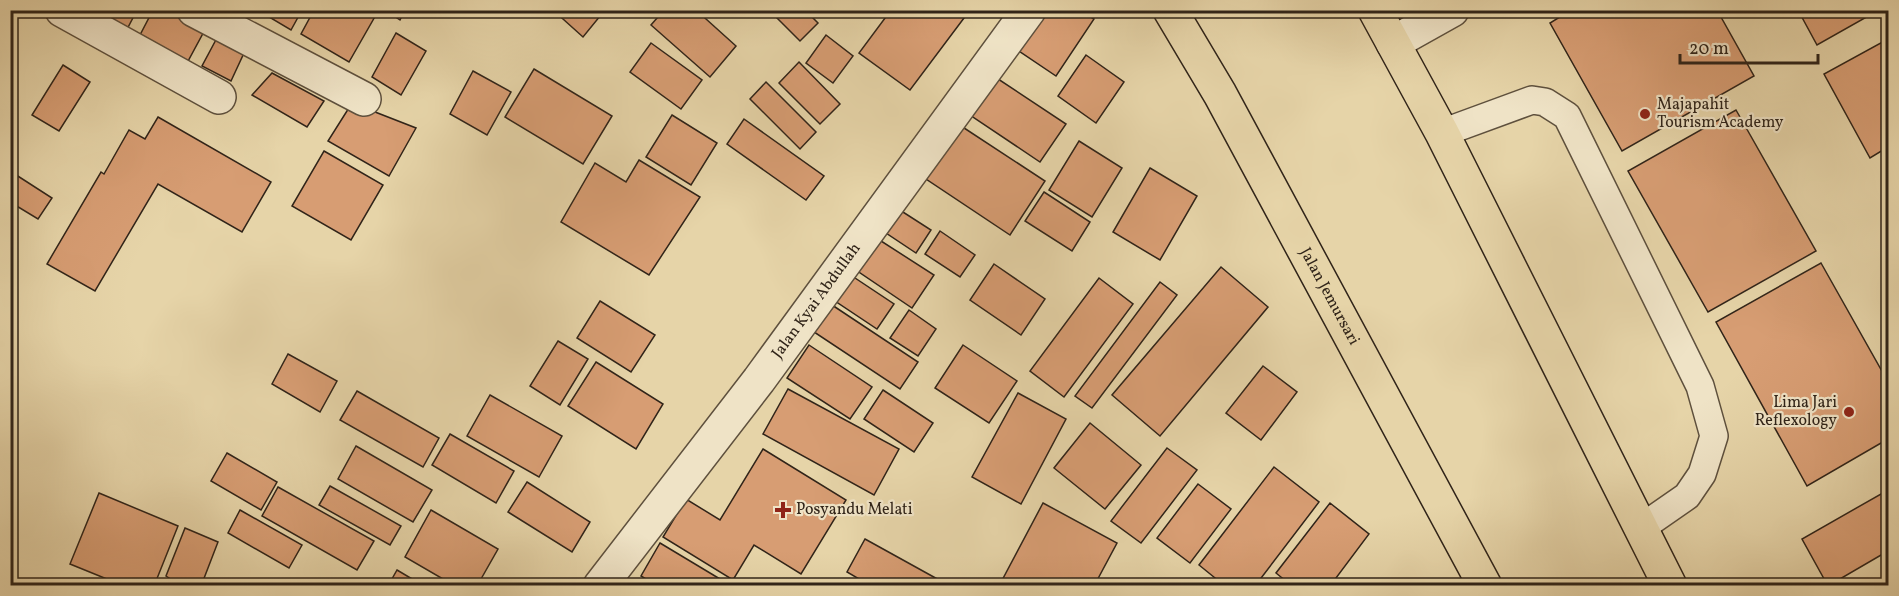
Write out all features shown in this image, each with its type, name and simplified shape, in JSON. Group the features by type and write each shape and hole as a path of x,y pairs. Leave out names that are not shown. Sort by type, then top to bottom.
{"main road":[{"name":"Jalan Jemursari","path":"1170,10 1220,94 1485,585"},
{"path":"1375,10 1442,133 1670,585"}],"street":[{"path":"194,10 364,99"},
{"name":"Jalan Kyai Abdullah","path":"600,585 759,380 1029,10"},
{"path":"1393,43 1452,10"},
{"path":"76,14 219,97"}],"lane":[{"path":"1442,133 1532,100 1545,102 1567,116 1700,386 1714,436 1702,474 1687,496 1641,528"}],"building":[{"path":"108,10 137,10 123,37 101,24"},
{"path":"153,10 178,10 208,24 187,63 139,37"},
{"path":"266,10 302,10 291,30 264,14"},
{"path":"314,10 372,10 377,13 349,62 301,34"},
{"path":"385,10 405,10 400,20"},
{"path":"530,10 543,10 537,17"},
{"path":"553,10 605,10 583,37"},
{"path":"664,10 696,10 736,46 710,77 651,25"},
{"path":"769,10 805,10 818,23 800,41"},
{"path":"891,10 963,10 967,14 910,90 859,53"},
{"path":"1042,10 1080,10 1094,19 1056,76 1016,49"},
{"name":"Majapahit Tourism Academy","path":"1571,10 1717,10 1754,76 1622,151 1550,23"},
{"path":"1798,10 1879,10 1817,45"},
{"path":"396,33 426,51 401,95 372,77"},
{"path":"826,35 853,56 833,83 806,63"},
{"path":"218,36 244,53 231,81 202,66"},
{"path":"1888,39 1888,147 1870,158 1824,74"},
{"path":"651,43 702,80 681,109 630,72"},
{"path":"1086,55 1124,82 1096,123 1058,96"},
{"path":"799,62 840,104 820,124 779,83"},
{"path":"63,65 90,82 59,131 32,115"},
{"path":"534,69 612,116 583,164 505,117"},
{"path":"473,71 511,92 487,135 450,114"},
{"path":"272,73 324,101 307,127 252,95"},
{"path":"989,73 1066,124 1040,162 964,111"},
{"path":"766,82 816,132 800,149 750,99"},
{"path":"352,103 416,128 389,176 328,141"},
{"path":"1736,110 1816,251 1708,312 1628,171"},
{"path":"672,115 717,143 691,185 646,157"},
{"path":"158,117 271,182 242,232 158,184 95,291 47,264 101,172 104,174 129,130 145,139"},
{"path":"744,119 824,176 806,200 727,144"},
{"path":"958,124 1045,181 1010,235 923,177"},
{"path":"1079,141 1122,168 1092,217 1049,190"},
{"path":"324,151 383,185 351,240 292,206"},
{"path":"639,160 700,197 649,275 561,222 595,163 626,182"},
{"path":"1150,168 1197,196 1160,260 1113,232"},
{"path":"10,171 52,198 38,219 10,202"},
{"path":"1044,192 1090,222 1072,251 1025,221"},
{"path":"892,205 931,230 916,253 877,227"},
{"path":"940,231 975,255 960,277 925,254"},
{"path":"867,232 934,275 912,308 847,264"},
{"path":"1821,263 1888,382 1888,439 1807,486 1716,322"},
{"path":"994,264 1045,299 1021,335 970,300"},
{"path":"1221,267 1268,307 1160,436 1112,395"},
{"path":"843,270 894,304 877,329 826,295"},
{"path":"1099,278 1133,304 1064,397 1030,371"},
{"path":"1160,282 1177,295 1092,408 1075,396"},
{"path":"600,301 655,335 631,372 577,338"},
{"path":"829,303 918,362 900,389 811,330"},
{"path":"909,310 936,329 918,356 890,338"},
{"path":"558,341 588,359 560,405 530,386"},
{"path":"809,345 872,387 850,419 787,378"},
{"path":"963,345 1017,381 989,423 935,388"},
{"path":"288,354 337,381 320,412 272,384"},
{"path":"596,362 663,404 636,449 568,406"},
{"path":"1263,366 1297,392 1261,440 1226,413"},
{"path":"788,389 899,449 874,495 763,434"},
{"path":"883,390 933,423 914,452 864,419"},
{"path":"357,391 439,438 423,467 340,420"},
{"path":"1018,393 1066,419 1021,504 972,477"},
{"path":"490,395 562,436 539,477 467,436"},
{"path":"1090,423 1141,465 1105,509 1054,468"},
{"path":"450,434 514,471 496,503 432,465"},
{"path":"356,446 432,490 413,522 338,479"},
{"path":"1167,448 1197,470 1141,543 1111,521"},
{"name":"Posyandu Melati","path":"763,449 846,500 801,574 754,545 733,580 663,537 686,499 720,520"},
{"path":"227,453 277,482 261,510 211,481"},
{"path":"1274,467 1319,502 1255,586 1225,586 1199,565"},
{"path":"527,482 590,522 572,552 508,512"},
{"path":"1198,484 1231,509 1190,563 1157,538"},
{"path":"330,486 401,526 390,545 319,505"},
{"path":"278,487 374,541 357,570 262,516"},
{"path":"1888,490 1888,551 1828,586 1802,539"},
{"path":"99,493 178,526 154,586 124,586 70,564"},
{"path":"1043,503 1117,543 1094,586 999,586"},
{"path":"1330,503 1369,534 1330,586 1292,586 1276,573"},
{"path":"240,510 302,545 289,568 228,533"},
{"path":"431,510 498,549 477,586 455,586 405,557"},
{"path":"185,528 218,542 203,581 213,586 166,586 169,578 166,576"},
{"path":"865,539 950,586 871,586 847,572"},
{"path":"660,543 730,586 657,586 641,576"},
{"path":"397,570 424,586 388,586"}],"place":[{"name":"Majapahit Tourism Academy","path":"1645,114"},
{"name":"Lima Jari Reflexology","path":"1849,412"},
{"name":"Posyandu Melati","path":"783,510"}]}
